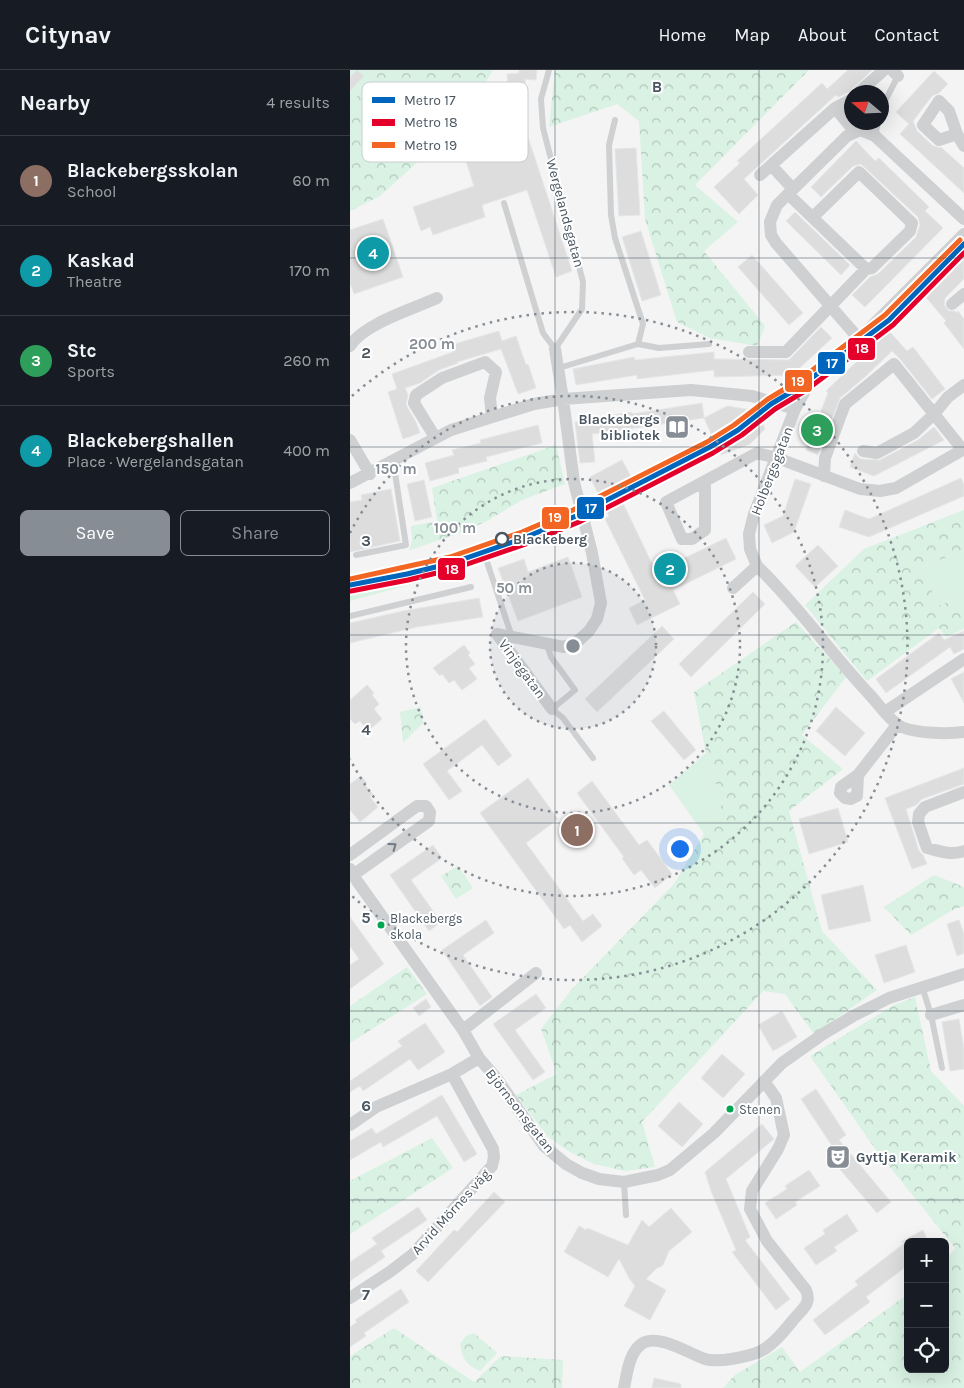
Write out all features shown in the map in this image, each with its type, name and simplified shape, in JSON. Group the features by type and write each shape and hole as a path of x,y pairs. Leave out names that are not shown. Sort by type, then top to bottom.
{"street":[{"path":"867,85 884,70"},
{"path":"760,175 835,108 844,103"},
{"path":"835,108 855,132"},
{"path":"859,339 771,235 770,222 777,205 847,136 860,130 874,136 964,219"},
{"path":"957,134 964,146"},
{"path":"770,165 813,217 866,269"},
{"path":"749,352 786,352 866,269 872,268 910,231 912,223 859,172 813,217"},
{"name":"Holbergsgatan","path":"897,725 860,685 782,590 757,566 750,550 749,534 754,514 795,409 806,389 964,234"},
{"path":"952,304 964,294"},
{"path":"350,346 355,338 366,330 437,298"},
{"path":"555,349 563,399"},
{"path":"435,437 414,403 416,395 442,378 485,362 496,372 490,398 492,417"},
{"path":"705,481 705,530 692,539 682,540 666,502 705,481 757,453 777,458 824,476 860,489 880,491 896,488 963,450 894,364 844,404 825,458 824,476"},
{"path":"863,451 877,454 914,433 948,397 964,385"},
{"path":"350,483 451,430 534,404 563,399 691,390 752,396 795,409"},
{"name":"Vinjegatan","path":"552,709 497,634 564,647 578,641 589,631 597,618 600,603 592,553 574,482 563,399"},
{"path":"350,440 370,474"},
{"path":"733,588 757,566"},
{"path":"885,712 964,659"},
{"path":"858,776 897,725 921,732 964,732"},
{"path":"960,852 947,854 927,848 918,822 918,814 925,807 964,792"},
{"name":"Björnsonsgatan","path":"350,854 416,806 426,806 430,812 429,821 352,872 463,1030 480,1058 544,1146 566,1164 582,1173 599,1179 624,1182 658,1175 670,1170 714,1132 782,1063 823,1034 888,998 964,974"},
{"path":"463,1030 536,973"},
{"path":"931,1015 964,1005"},
{"path":"350,1125 376,1107 452,1074 480,1058"},
{"name":"Arvid Mörnes väg","path":"350,1298 413,1254 492,1166 493,1150 452,1074"},
{"path":"624,1388 628,1368 635,1351 642,1343 652,1341 666,1343 706,1359 721,1362 761,1350 785,1331 807,1304 809,1297 806,1290 767,1241 750,1209 752,1191 778,1149 784,1135 776,1098 764,1081"}],"lane":[{"name":"Wergelandsgatan","path":"549,70 541,99 543,128 583,282 582,309 555,349"},
{"path":"889,89 895,73"},
{"path":"615,120 610,145 611,215 615,238 643,324 638,344"},
{"path":"874,136 876,130"},
{"path":"504,203 543,333 555,349"},
{"path":"559,368 638,344 658,348 709,344"},
{"path":"356,554 406,545 393,460"},
{"path":"487,562 512,637"},
{"path":"350,616 471,587"},
{"path":"548,644 551,657 575,690 552,709 563,718 593,758"},
{"path":"922,986 931,1015 942,1068"},
{"path":"624,1182 626,1215"}],"green space":[{"path":"350,70 374,70 369,82 362,82 362,90 350,105"},
{"path":"374,70 493,70 486,82 369,82"},
{"path":"555,70 809,70 695,185 738,222 704,251 765,326 757,346 710,338 677,322 645,219 639,121 617,104 549,127"},
{"path":"362,90 362,162 418,162 380,196 350,211 350,105"},
{"path":"556,445 565,484 522,500 487,521 463,532 410,550 412,539 411,526 437,521 432,488"},
{"path":"964,510 964,550 922,567 938,606 964,595 964,629 946,637 939,628 867,681 805,605 864,549"},
{"path":"964,550 964,595 938,606 922,567"},
{"path":"474,563 437,577 350,601 350,591 409,580"},
{"path":"796,622 846,677 802,735 843,769 789,811 822,931 877,990 814,1034 785,994 763,991 642,1122 655,1167 625,1171 594,1164 570,1152 547,1136 516,1095 557,1074 541,1029 572,989 674,884 722,804 706,753 694,692"},
{"path":"421,707 423,723 403,743 400,712"},
{"path":"706,753 722,804 704,834 669,785"},
{"path":"458,866 473,888 456,899 441,876"},
{"path":"934,875 964,887 964,906 953,910 911,935 884,907"},
{"path":"407,967 427,994 350,1043 350,1006"},
{"path":"915,997 931,1071 964,1106 964,1388 723,1388 735,1375 782,1347 800,1372 904,1297 904,1373 949,1373 949,1256 955,1248 949,1238 947,1238 874,1147 810,1056 894,1005"},
{"path":"432,1138 453,1168 350,1234 350,1181"},
{"path":"394,1328 474,1382 501,1356 563,1360 562,1388 350,1388 350,1356"},
{"path":"474,1333 497,1353 480,1371 466,1361 460,1344 466,1336"}],"building":[{"path":"357,70 364,76 350,91 350,77"},
{"path":"519,70 537,70 536,80 525,79 525,82 507,82 507,74 519,73"},
{"path":"848,70 872,70 856,85 844,85 844,94 838,97 836,95 744,179 758,195 739,214 714,187 740,163 737,161 822,83 827,89"},
{"path":"934,71 948,84 939,93 932,96 913,121 917,131 933,146 942,148 964,168 964,193 900,134 909,124 896,112"},
{"path":"528,137 572,271 556,277 527,190 482,205 485,217 433,235 430,227 421,231 413,207 474,186 466,162 528,162"},
{"path":"856,141 875,161 879,158 929,207 925,211 943,228 865,307 852,295 870,277 878,274 916,237 920,225 918,217 861,164 853,166 821,197 811,187"},
{"path":"636,148 640,215 619,216 615,149"},
{"path":"795,212 850,265 841,275 786,221"},
{"path":"383,219 403,277 354,294 350,283 350,230"},
{"path":"641,231 661,295 642,301 622,237"},
{"path":"752,255 803,313 789,325 738,267"},
{"path":"964,256 964,279 945,298 944,305 949,311 955,311 956,313 958,311 964,319 964,349 944,323 946,321 925,296"},
{"path":"821,327 832,338 792,375 714,377 714,370 637,379 637,375 576,385 573,369 634,357 635,360 714,352 714,359 789,360"},
{"path":"499,331 502,341 516,336 536,388 518,394 501,349 457,362 439,370 420,383 405,388 408,395 406,405 420,433 403,439 388,392 397,389 392,374 453,352 451,345"},
{"path":"889,331 907,351 913,347 945,389 932,399 892,351 840,398 818,455 806,450 828,393 826,391"},
{"path":"702,403 704,418 592,434 595,462 580,463 575,422"},
{"path":"727,406 758,411 765,429 750,444 721,455 704,418"},
{"path":"538,425 542,443 486,457 487,461 458,468 459,473 430,481 425,463 454,455 452,450 481,443 480,440"},
{"path":"934,427 944,440 874,476 850,467 855,453 861,459 880,460 918,440"},
{"path":"622,460 640,493 622,501 656,572 726,538 736,559 673,590 680,604 637,625 629,608 645,600 605,519 609,516 590,477"},
{"path":"961,478 964,485 964,496 869,537 839,527 845,510 869,519"},
{"path":"795,479 811,484 794,532 772,543 764,525 783,516"},
{"path":"424,480 432,517 415,521 407,484"},
{"path":"391,489 400,541 350,552 350,502 362,500 361,495"},
{"path":"818,545 838,566 815,587 795,566"},
{"path":"568,557 582,597 518,621 498,568 524,559 528,572"},
{"path":"753,592 765,604 691,677 679,664"},
{"path":"479,598 483,617 417,627 350,643 350,623 403,611"},
{"path":"662,626 674,639 597,712 585,699"},
{"path":"964,631 964,649 954,654 950,647 886,693 876,679 939,633 944,640"},
{"path":"464,645 470,653 468,655 475,664 469,668 477,679 462,690 454,680 449,683 442,674 440,676 433,668"},
{"path":"964,672 964,703 951,679"},
{"path":"367,685 374,693 372,695 379,704 374,709 382,719 368,731 360,721 355,724 350,719 350,700"},
{"path":"836,707 865,733 845,756 816,731"},
{"path":"664,711 696,750 684,760 651,721"},
{"path":"485,719 512,756 498,766 482,745 447,771 462,791 449,800 423,764"},
{"path":"964,768 964,784 922,799 916,805 906,809 919,851 927,864 912,869 885,798"},
{"path":"361,776 367,783 365,785 373,794 370,797 378,807 360,822 350,810 350,784"},
{"path":"528,778 558,819 526,843 583,921 593,914 602,926 582,942 570,925 564,929 480,813"},
{"path":"592,781 639,845 647,840 672,874 655,888 641,870 634,875 622,858 624,857 577,793"},
{"path":"838,808 848,842 809,854 799,819"},
{"path":"433,845 442,858 411,880 441,922 429,931 390,875"},
{"path":"863,885 871,921 829,930 821,895"},
{"path":"350,917 384,964 350,989 350,965 359,959 350,946"},
{"path":"486,920 494,933 463,955 492,997 480,1006 442,950"},
{"path":"959,920 964,934 964,953 957,956 947,924"},
{"path":"906,945 915,972 884,983 875,955"},
{"path":"536,994 546,1008 515,1030 545,1072 533,1080 493,1024"},
{"path":"426,999 431,1007 419,1016 413,1008"},
{"path":"782,1011 797,1037 773,1051 758,1025"},
{"path":"959,1019 964,1049 964,1069 950,1071 942,1022"},
{"path":"425,1023 445,1052 418,1070 410,1059 363,1091 360,1086 350,1092 350,1081 402,1046 398,1041"},
{"path":"722,1054 745,1074 723,1098 701,1078"},
{"path":"816,1089 846,1135 839,1140 891,1202 877,1213 832,1160 838,1155 801,1099"},
{"path":"442,1095 477,1154 464,1162 437,1116 383,1147 381,1142 350,1160 350,1141 372,1128 376,1134"},
{"path":"679,1102 703,1124 682,1147 658,1126"},
{"path":"762,1124 774,1139 726,1179 750,1237 745,1240 790,1299 776,1310 732,1252 736,1250 705,1172"},
{"path":"809,1170 820,1186 795,1202 797,1205 776,1219 765,1203 787,1189 785,1186"},
{"path":"494,1192 505,1202 428,1282 416,1271 454,1230 457,1232"},
{"path":"418,1207 427,1220 381,1251 385,1257 350,1281 350,1262 377,1244 372,1238"},
{"path":"671,1208 692,1232 669,1251 663,1265 646,1279 666,1290 650,1320 624,1306 635,1286 619,1259 608,1277 564,1252 579,1226 628,1245 642,1220 649,1227"},
{"path":"847,1214 858,1231 834,1247 837,1251 816,1265 804,1248 825,1234 823,1230"},
{"path":"923,1230 926,1238 908,1238"},
{"path":"904,1244 904,1268 866,1297 870,1302 825,1335 813,1320 858,1285 855,1281"},
{"path":"401,1289 409,1302 364,1333 366,1336 350,1347 350,1327 357,1322 355,1320"},
{"path":"654,1378 681,1384 681,1388 652,1388"}],"metro line":[{"name":"19","path":"350,579 450,557 522,532 573,510 707,442 734,425 768,399 798,381 885,315 960,240"},
{"name":"17","path":"350,585 452,563 524,538 576,516 710,447 738,430 771,404 801,386 889,320 964,244"},
{"name":"18","path":"351,591 453,569 526,544 579,522 713,453 742,435 775,409 805,391 893,325 964,253"}],"place":[{"name":"Blackebergshallen","path":"373,253"},
{"name":"Blackebergs bibliotek","path":"677,427"},
{"name":"Stc","path":"817,430"},
{"name":"Blackeberg","path":"502,539"},
{"name":"Kaskad","path":"670,569"},
{"name":"Blackebergsskolan","path":"577,830"},
{"name":"Blackebergs skola","path":"381,925"},
{"name":"Stenen","path":"730,1109"},
{"name":"Gyttja Keramik","path":"838,1157"}]}
